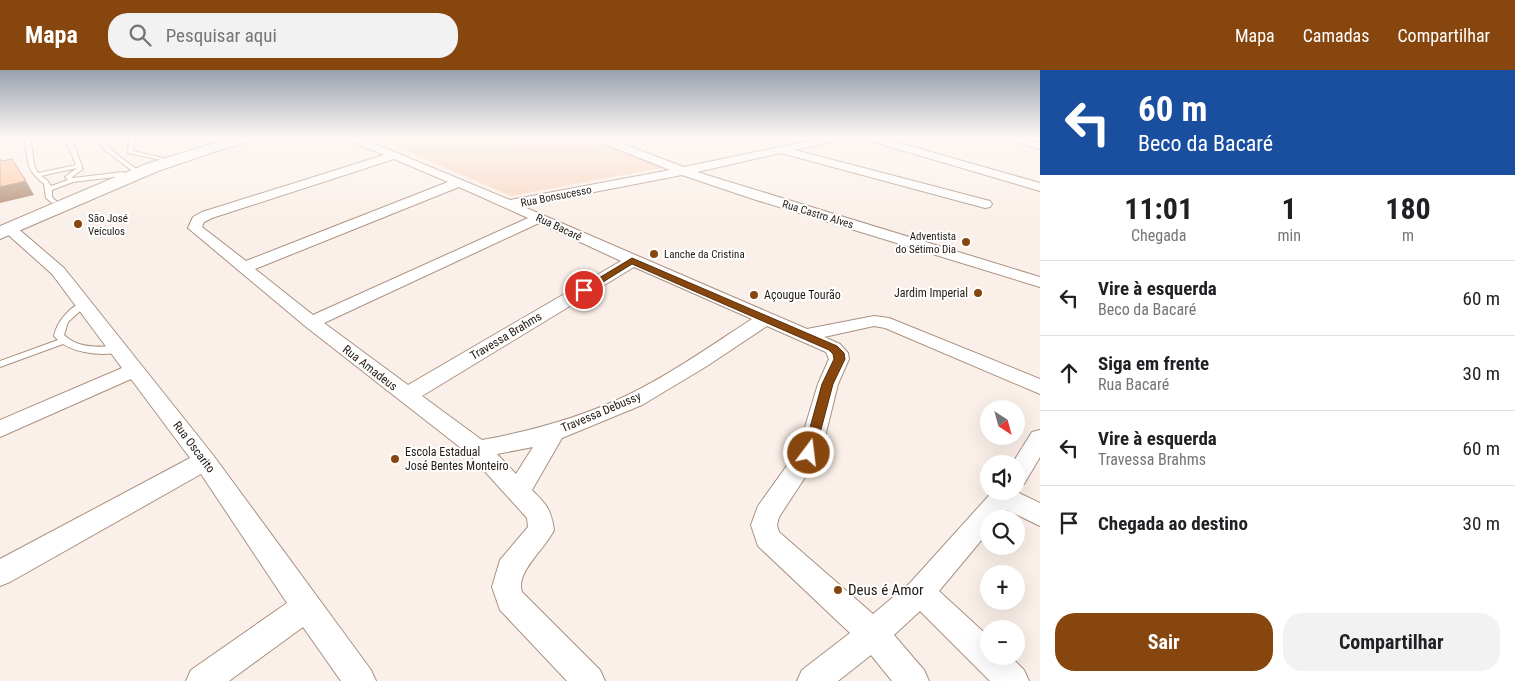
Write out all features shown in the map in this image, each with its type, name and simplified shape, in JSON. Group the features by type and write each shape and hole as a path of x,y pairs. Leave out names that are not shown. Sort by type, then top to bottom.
{"main road":[{"path":"3,229 52,195 140,167"},
{"path":"3,229 153,167"}],"street":[{"name":"Rua Amadeus","path":"360,167 207,216 198,220 196,228 311,322 478,449 539,514 541,530 510,569 506,587 510,600 589,681"},
{"name":"Rua Bacaré","path":"421,167 510,204 632,261 765,319 805,334 833,348 838,353 839,359 828,384 809,453 767,514 764,525 767,538 873,634 913,681"},
{"name":"Rua Castro Alves","path":"671,167 758,196 1040,282"},
{"name":"Rua Bonsucesso","path":"510,204 704,167"},
{"path":"845,167 985,204"},
{"path":"969,167 1040,187"},
{"path":"245,267 458,183"},
{"path":"311,322 539,218"},
{"name":"Rua Oscarito","path":"3,229 58,271 205,461 306,607 360,681"},
{"name":"Travessa Brahms","path":"406,396 632,261"},
{"name":"Travessa Debussy","path":"478,449 524,442 635,400 700,362 765,319"},
{"path":"805,334 874,322 888,323 1040,387"},
{"path":"0,429 135,370"},
{"path":"518,491 554,432"},
{"path":"1025,463 1040,438"},
{"path":"0,573 205,461"},
{"path":"813,681 873,634 920,592 999,500"},
{"path":"1023,500 1040,514"},
{"path":"920,592 1013,681"},
{"path":"202,681 306,607"}],"lane":[{"path":"32,167 37,175 44,179 52,195 72,180 128,171"},
{"path":"37,175 77,167"},
{"path":"72,180 68,177 80,168 79,167"},
{"path":"124,167 128,171"},
{"path":"84,304 68,316 60,327 59,336 68,345 84,349 119,350"},
{"path":"0,364 63,341"}],"shaded area":[{"path":"442,167 667,167 511,196"}],"building":[{"path":"0,167 17,167 26,181 0,187"}],"place":[{"name":"São José Veículos","path":"78,224"},
{"name":"Adventista do Sétimo Dia","path":"966,242"},
{"name":"Lanche da Cristina","path":"654,254"},
{"name":"Jardim Imperial","path":"978,293"},
{"name":"Açougue Tourão","path":"754,295"},
{"name":"Escola Estadual José Bentes Monteiro","path":"395,459"},
{"name":"Deus é Amor","path":"838,590"}],"route":[{"path":"584,290 632,261 765,319 805,334 833,348 838,353 839,359 828,384 809,453"}]}
